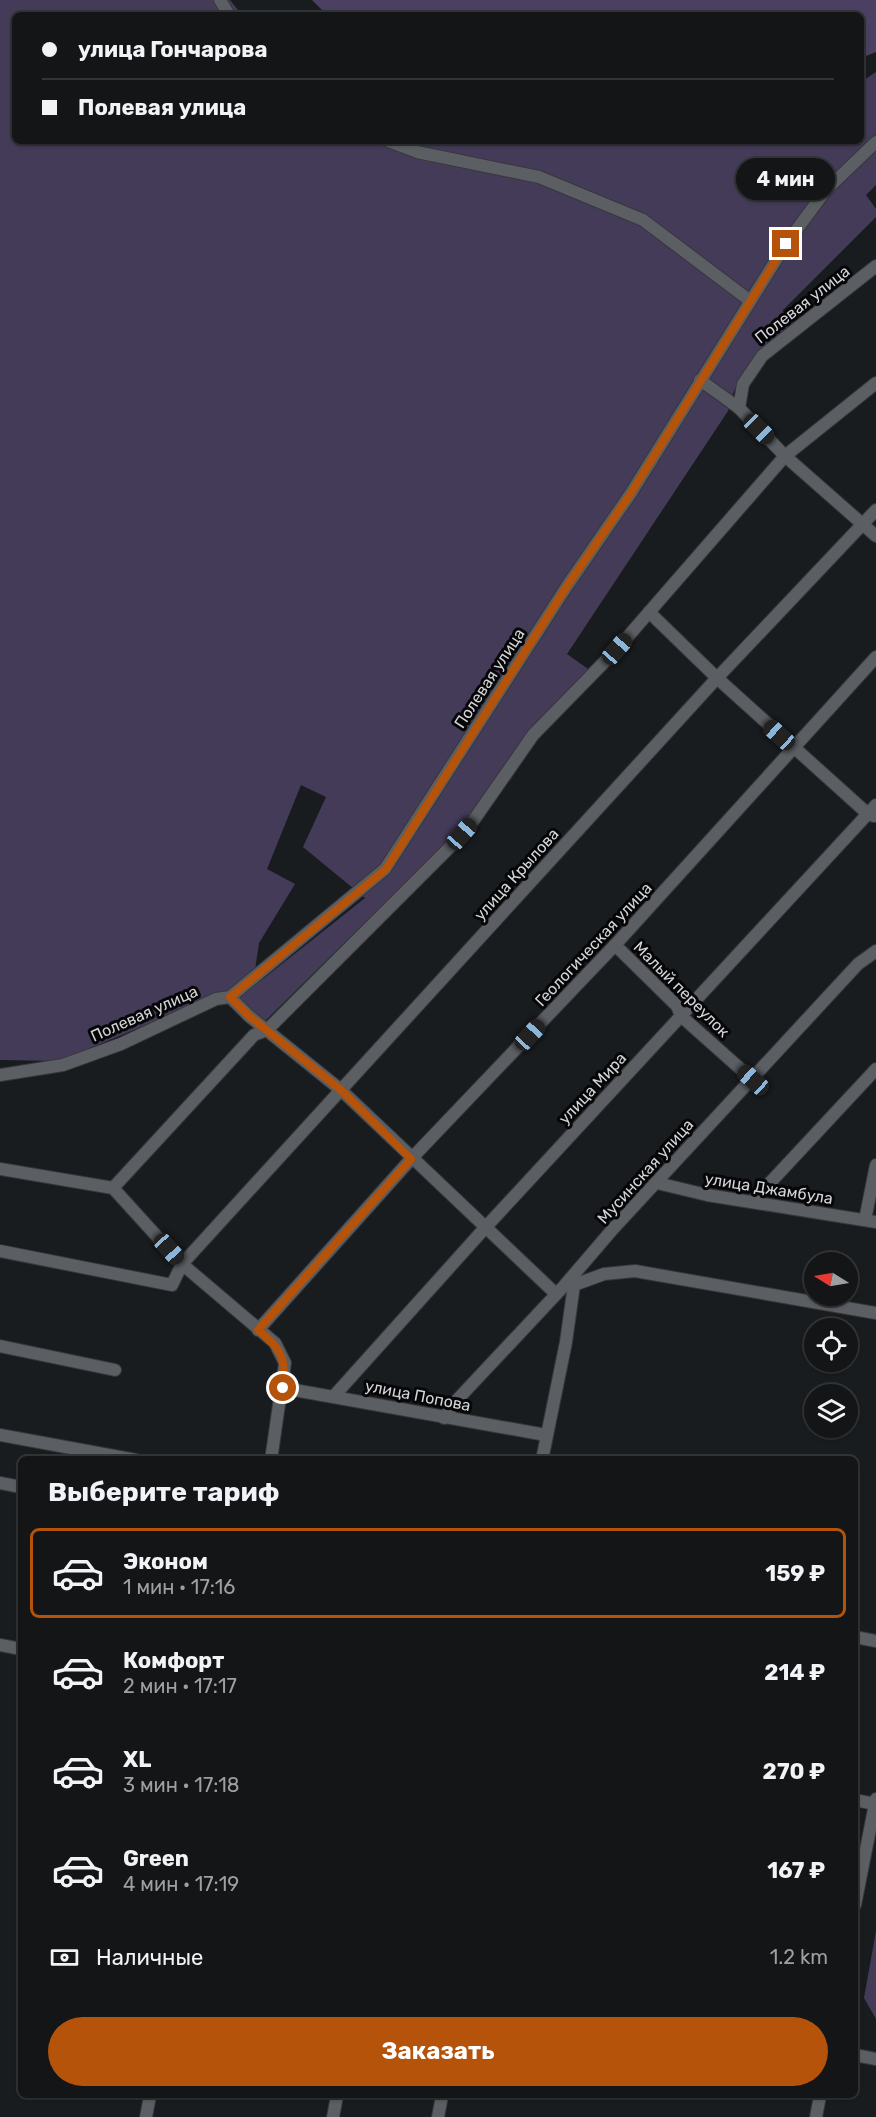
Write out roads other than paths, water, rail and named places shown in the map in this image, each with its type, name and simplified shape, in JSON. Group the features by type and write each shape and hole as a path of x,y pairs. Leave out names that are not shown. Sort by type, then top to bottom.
{"street":[{"name":"Полевая улица","path":"0,1075 63,1065 121,1044 216,999 230,997 386,869 567,586 631,493 749,300 804,216 826,190 876,142"},
{"path":"396,144 417,152 539,177 643,220 749,300"},
{"name":"Полевая улица","path":"739,408 743,384 762,356 876,266"},
{"path":"700,380 739,408 785,456 876,536"},
{"path":"113,1188 255,1035 267,1030 452,845 471,824 533,735 586,682 785,456 876,383"},
{"name":"улица Крылова","path":"0,1251 172,1285 182,1264 717,678 876,510"},
{"path":"649,612 794,749 873,812"},
{"name":"Геологическая улица","path":"258,1330 411,1159 615,945 876,657"},
{"name":"улица Мира","path":"334,1396 484,1228 873,812"},
{"name":"Малый переулок","path":"615,945 677,1006 681,1016 753,1080"},
{"name":"Мусинская улица","path":"444,1418 457,1400 556,1294 572,1282 657,1184 858,964 876,951"},
{"path":"230,997 341,1090 411,1159 556,1294"},
{"path":"753,1201 876,1069"},
{"path":"871,1221 876,1165"},
{"path":"0,1169 113,1188 182,1264 275,1343 285,1363 272,1456"},
{"name":"улица Джамбула","path":"657,1184 707,1195 871,1221"},
{"path":"543,1456 566,1342 572,1282 604,1274 635,1271 876,1313"},
{"path":"0,1346 115,1370"},
{"name":"улица Попова","path":"283,1388 546,1435"},
{"path":"0,1435 114,1456"},
{"path":"0,1483 18,1486"},
{"path":"858,1638 876,1641"},
{"path":"0,1645 18,1648"},
{"path":"858,1800 876,1801 858,1890"},
{"path":"858,2056 876,2059"},
{"path":"146,2117 150,2098"},
{"path":"333,2117 337,2098"},
{"path":"438,2117 442,2098"},
{"path":"816,2117 820,2098"}]}
